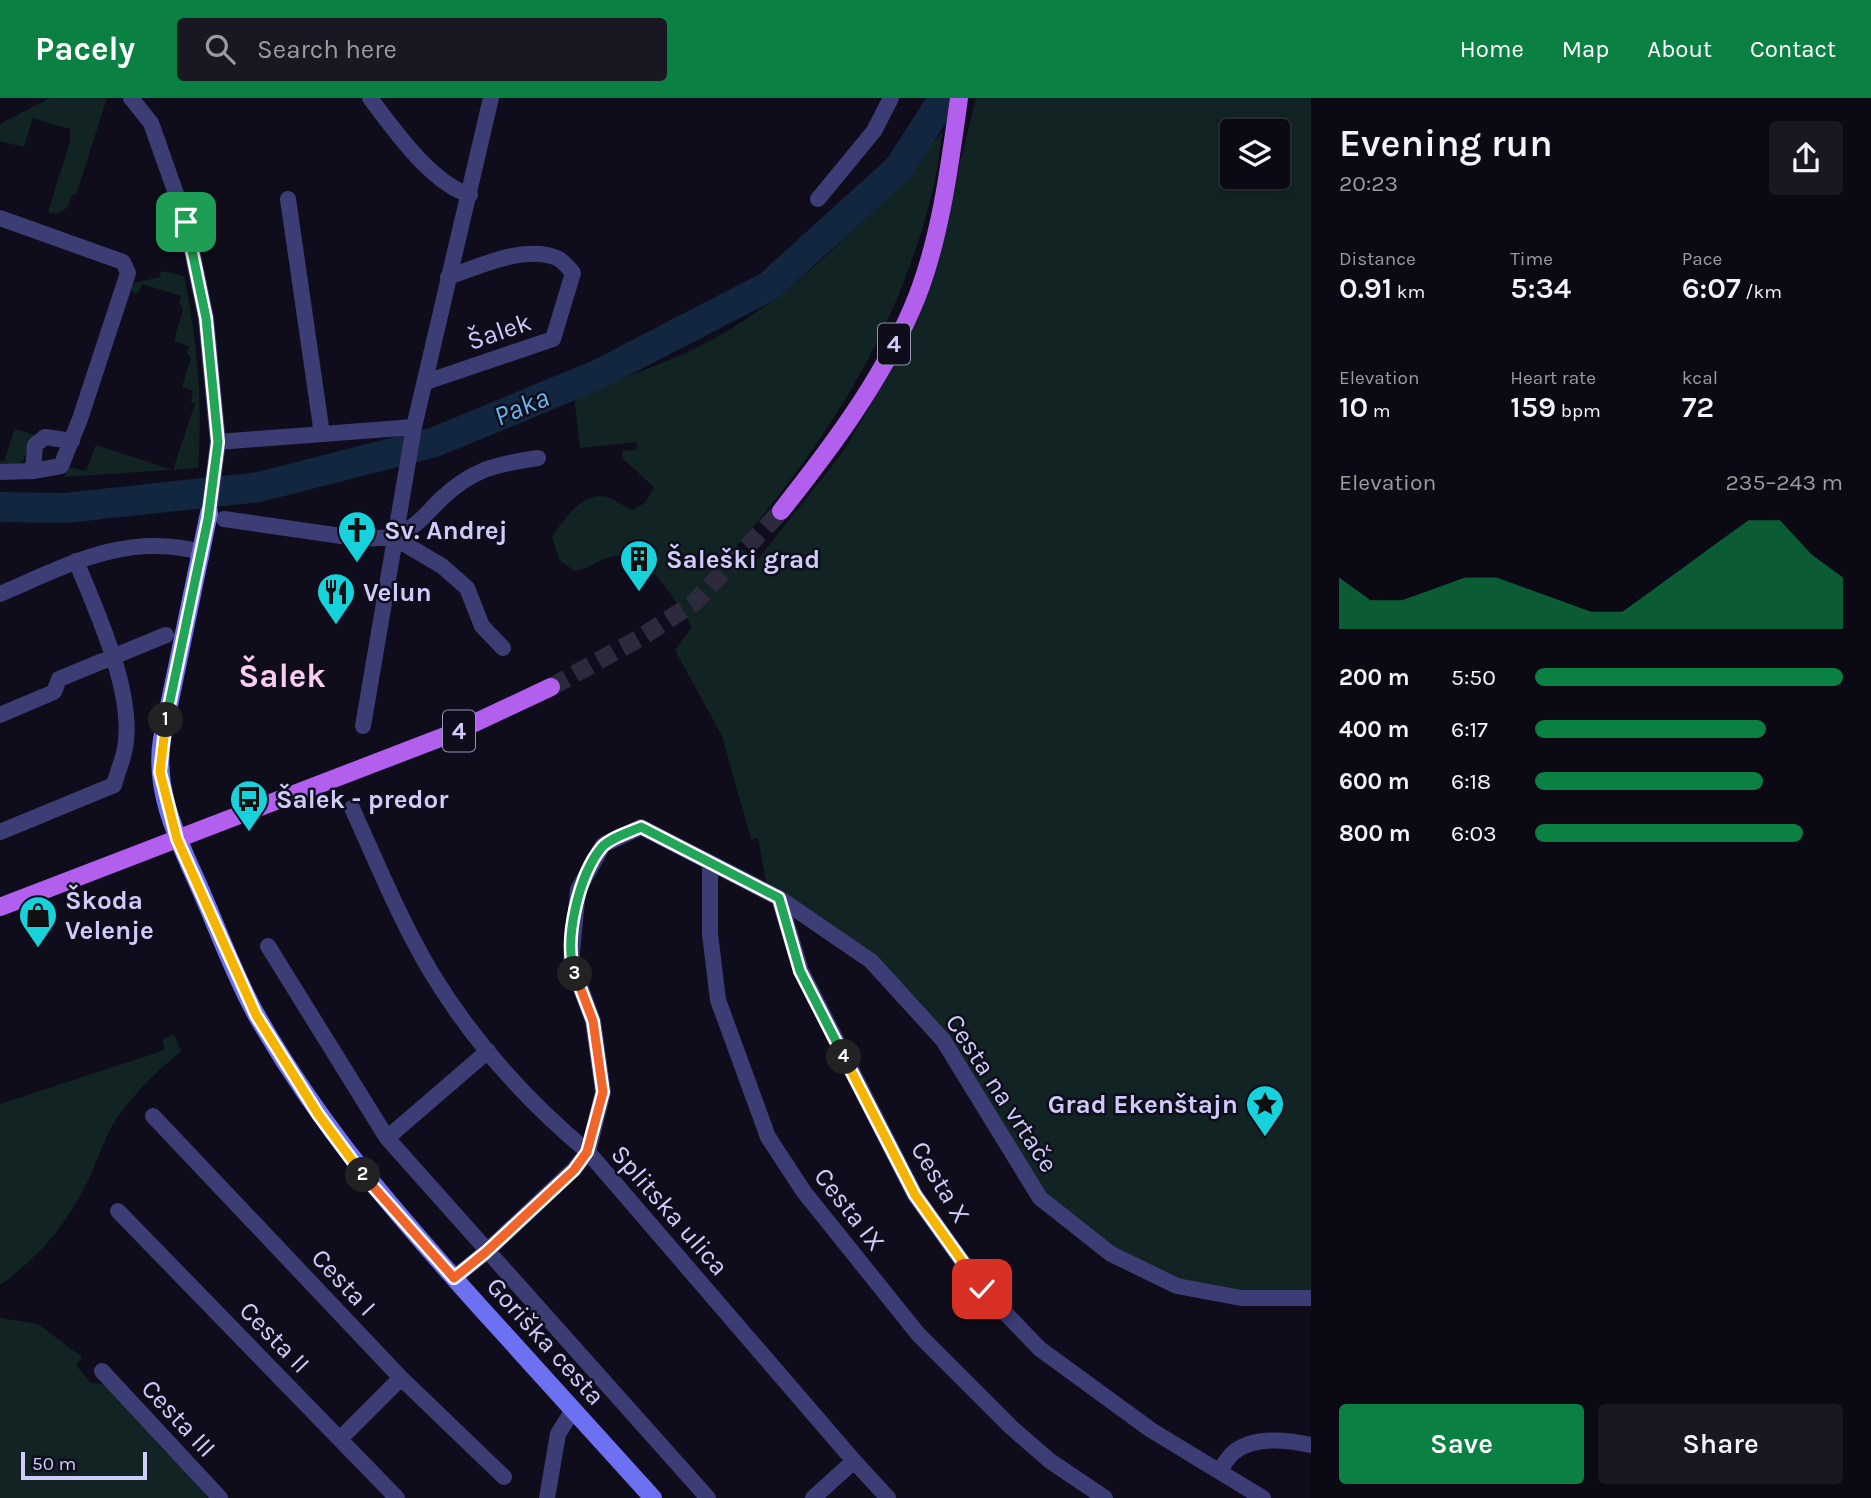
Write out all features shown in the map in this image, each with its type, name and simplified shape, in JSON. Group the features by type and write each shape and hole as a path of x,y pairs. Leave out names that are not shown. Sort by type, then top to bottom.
{"main road":[{"name":"4","path":"781,511 834,445 877,376 912,309 937,228 959,98"},
{"name":"4","path":"0,907 453,733 551,687"}],"street":[{"path":"131,98 150,123 186,222 206,318 218,442 213,473 216,516 362,540 393,537 416,527 437,503 472,474 493,464 538,458"},
{"path":"370,98 421,160 455,191 470,195"},
{"name":"Šalek","path":"363,726 408,457 491,98"},
{"path":"818,199 874,131 891,98"},
{"path":"288,199 323,434"},
{"path":"0,218 123,262 128,273 72,442 61,466 32,465 0,472"},
{"name":"Šalek","path":"426,382 553,339 573,273 558,258 535,253 510,257 448,277"},
{"path":"218,442 323,434 413,433"},
{"path":"32,465 35,445 45,437 72,442"},
{"name":"Goriška cesta","path":"216,516 201,552 161,746 160,772 177,839 237,975 256,1015 318,1114 389,1207 653,1498"},
{"path":"393,537 442,566 467,588 482,626 503,648"},
{"path":"0,594 76,561 114,549 151,543 201,552"},
{"path":"0,832 114,785 125,748 125,708 111,657 76,561"},
{"path":"0,715 54,692 59,679 166,635"},
{"name":"Splitska ulica","path":"352,808 392,897 431,972 488,1051 538,1111 587,1152 888,1498"},
{"name":"Cesta na vrtače","path":"454,1278 574,1170 587,1152 603,1092 593,1021 571,962 578,890 603,845 641,827 779,898 872,961 943,1040 1040,1198 1111,1254 1177,1286 1241,1298 1311,1298"},
{"name":"Cesta IX","path":"710,864 710,934 718,1000 768,1137 804,1192 918,1334 1011,1427 1050,1461 1105,1498"},
{"name":"Cesta X","path":"779,898 800,971 915,1195 982,1289 1040,1349 1151,1430 1220,1469 1263,1498"},
{"path":"268,946 387,1138 708,1498"},
{"path":"387,1138 488,1051"},
{"name":"Cesta I","path":"153,1116 401,1378 504,1477"},
{"name":"Cesta II","path":"118,1211 397,1498"},
{"name":"Cesta III","path":"102,1371 220,1498"},
{"path":"341,1438 401,1378"},
{"path":"547,1498 558,1434 572,1410"},
{"path":"1220,1469 1234,1451 1258,1442 1290,1441 1311,1445"},
{"path":"813,1498 854,1461"}],"green space":[{"path":"50,98 107,98 76,195 72,194 68,207 56,214 48,212 70,142 70,129 33,118 24,147 0,141 0,124"},
{"path":"976,98 1311,98 1311,1295 1276,1297 1173,1281 1122,1258 1042,1194 901,988 767,886 758,838 751,839 722,736 675,650 692,627 669,591 648,568 624,556 606,558 575,571 559,560 552,537 575,508 598,496 607,497 632,510 645,503 654,487 623,459 622,451 636,450 637,442 580,448 574,396 683,354 758,311 825,257 856,227 943,131 935,182 919,239 902,288 881,334 830,423 770,506 737,546 758,559 843,452 896,362 922,301 949,208"},
{"path":"161,271 184,276 189,300 199,395 198,468 173,470 195,404 191,402 193,391 182,387 191,358 187,352 189,346 174,341 183,309 179,303 181,296 142,284 135,294 131,290 134,283 160,277"},
{"path":"15,429 35,435 21,463 0,468 0,460 4,461"},
{"path":"96,445 172,470 64,477 69,467 86,471"},
{"path":"174,1034 181,1051 145,1084 115,1121 86,1185 69,1214 38,1252 0,1285 0,1104 156,1053 165,1049 162,1040"},
{"path":"0,1318 38,1324 82,1357 76,1365 91,1383 108,1384 208,1498 0,1498"}],"waterway":[{"name":"Paka","path":"0,507 65,508 259,487 435,442 599,374 769,286 899,168 944,98"}],"tunnel":[{"path":"551,687 638,639 694,603 781,511"}],"place":[{"name":"Sv. Andrej","path":"357,564"},
{"name":"Šaleški grad","path":"639,593"},
{"name":"Velun","path":"336,626"},
{"name":"Šalek - predor","path":"249,833"},
{"name":"Škoda Velenje","path":"38,949"},
{"name":"Grad Ekenštajn","path":"1265,1138"}],"district":[{"name":"Šalek","path":"282,675"}],"route":[{"path":"186,222 206,318 218,442 208,519 162,739 160,772 177,839 256,1015 318,1114 355,1164 398,1217 454,1278 574,1170 587,1152 603,1092 593,1021 571,962 578,890 603,845 641,827 779,898 800,971 915,1195 982,1289"}]}
